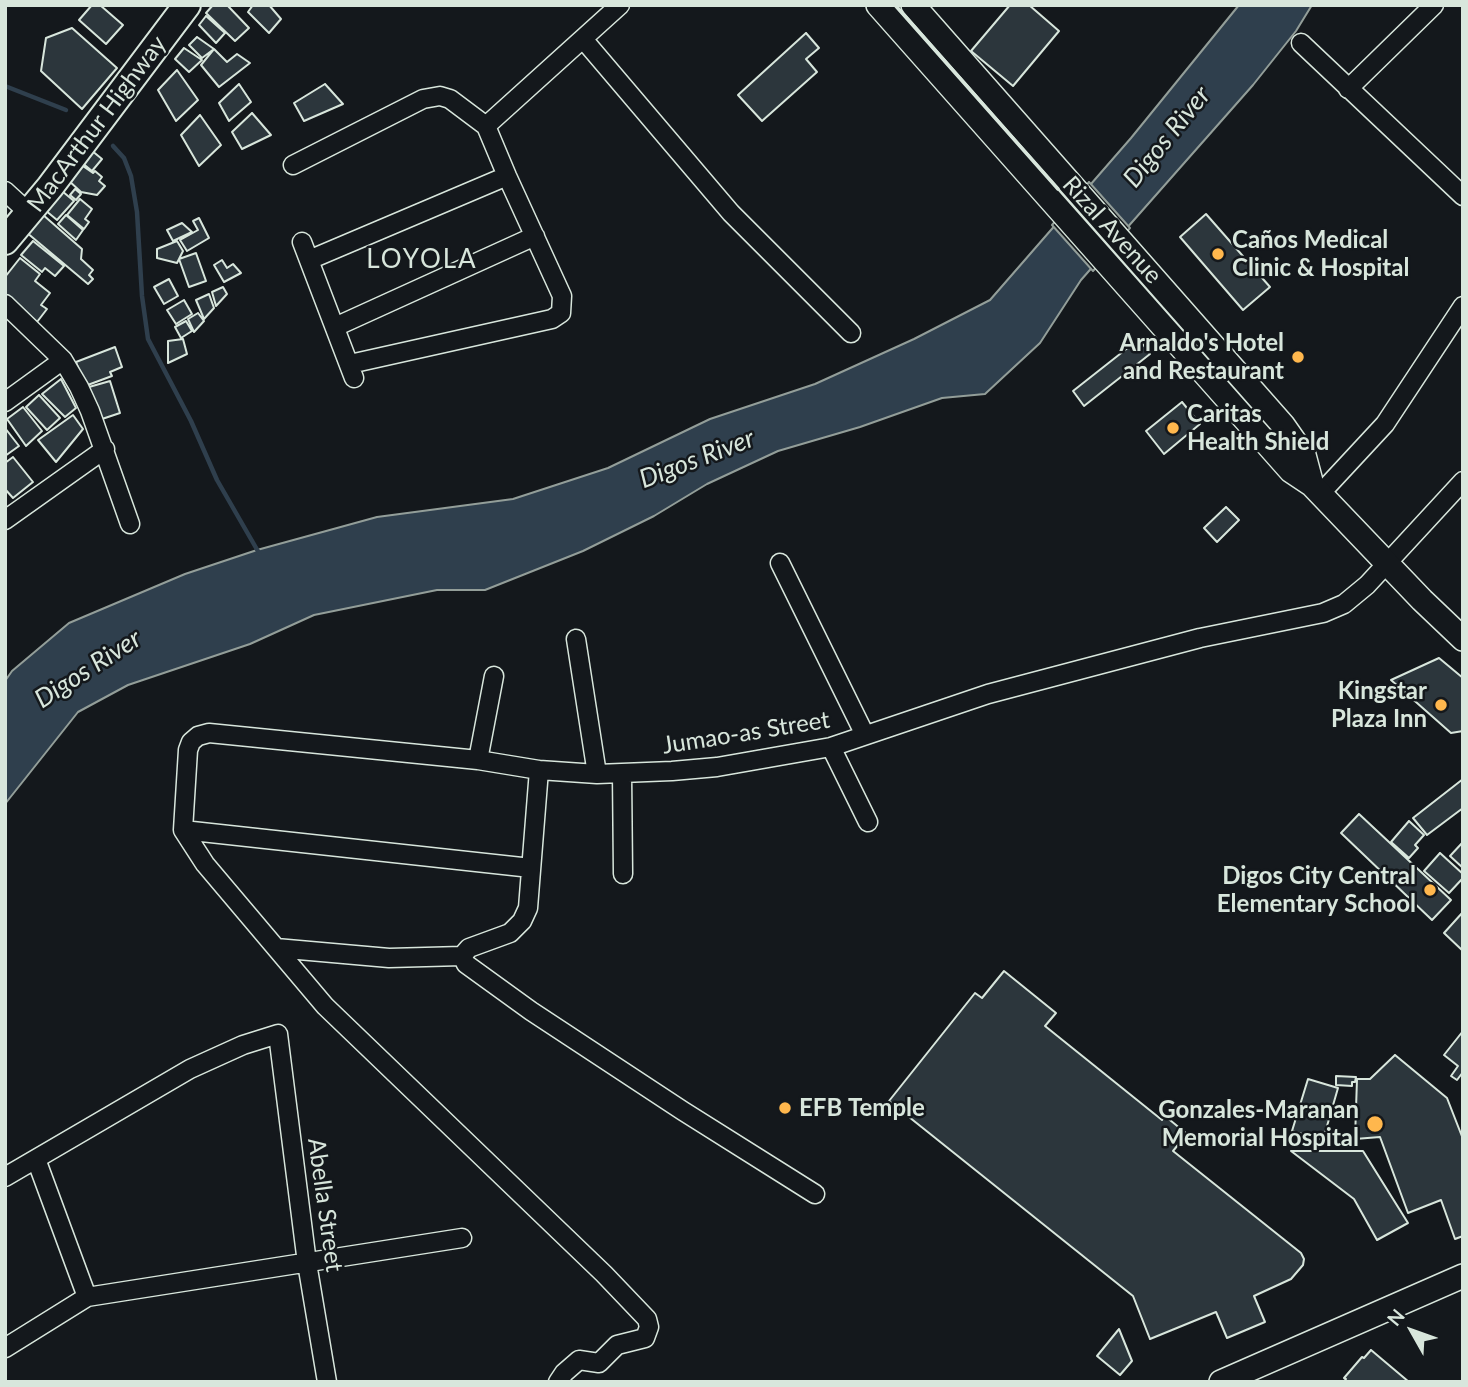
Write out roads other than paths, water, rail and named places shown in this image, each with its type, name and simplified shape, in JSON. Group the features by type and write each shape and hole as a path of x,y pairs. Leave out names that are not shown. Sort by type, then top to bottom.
{"highway":[{"name":"MacArthur Highway","path":"5,241 187,5"}],"main road":[{"name":"Rizal Avenue","path":"878,5 1291,471 1316,489 1463,639"},
{"name":"Rizal Avenue","path":"913,5 1299,446 1316,489"},
{"path":"1080,233 1099,217"},
{"path":"1221,1382 1463,1276"}],"street":[{"path":"486,126 620,5"},
{"path":"1348,89 1434,5"},
{"path":"583,39 731,213 851,333"},
{"path":"1301,43 1463,196"},
{"path":"293,165 428,97 450,99 486,126 562,296 562,310 555,318 352,371 302,242"},
{"path":"309,260 507,176"},
{"path":"5,191 29,213"},
{"path":"335,327 535,236"},
{"path":"5,304 63,360 90,411 130,524"},
{"path":"1316,489 1385,424 1463,306"},
{"path":"5,402 63,360"},
{"path":"5,520 105,449"},
{"name":"Jumao-as Street","path":"183,830 188,750 191,742 205,733 478,760 538,770 597,774 717,767 831,747 988,694 1200,638 1323,613 1344,604 1357,594 1463,481"},
{"path":"779,563 864,735"},
{"path":"576,639 597,774"},
{"path":"478,760 494,676"},
{"path":"831,747 868,822"},
{"path":"276,948 389,958 462,956 469,948 510,933 522,921 528,908 538,770"},
{"path":"622,773 623,874"},
{"path":"183,830 531,868"},
{"path":"183,830 205,864 325,1006 604,1274 647,1319 649,1327 645,1338 617,1345 599,1363 579,1360 558,1382"},
{"path":"462,956 466,964 531,1011 815,1194"},
{"name":"Abella Street","path":"36,1159 190,1069 243,1045 278,1034 307,1263 327,1382"},
{"path":"5,1177 36,1159 87,1297"},
{"path":"5,1348 87,1297 462,1238"}],"water":[{"name":"Digos River","path":"1239,5 1312,5 1296,31 1253,85 1081,280 1040,343 985,394 942,398 860,427 778,451 707,484 654,516 583,551 485,590 437,590 314,615 250,644 128,685 78,712 5,804 5,681 12,671 69,623 185,574 257,550 377,517 513,499 608,468 710,419 815,384 914,339 990,300 1131,138"}],"waterway":[{"path":"5,86 66,110"},
{"path":"113,146 124,158 131,176 137,212 142,296 148,339 191,421 217,480 259,553"}],"place":[{"name":"Caños Medical Clinic & Hospital","path":"1218,254"},
{"name":"Arnaldo's Hotel and Restaurant","path":"1298,357"},
{"name":"Caritas Health Shield","path":"1173,428"},
{"name":"Kingstar Plaza Inn","path":"1441,705"},
{"name":"Digos City Central Elementary School","path":"1430,890"},
{"name":"EFB Temple","path":"785,1108"},
{"name":"Gonzales-Maranan Memorial Hospital","path":"1375,1124"}],"district":[{"name":"LOYOLA","path":"422,260"}]}
